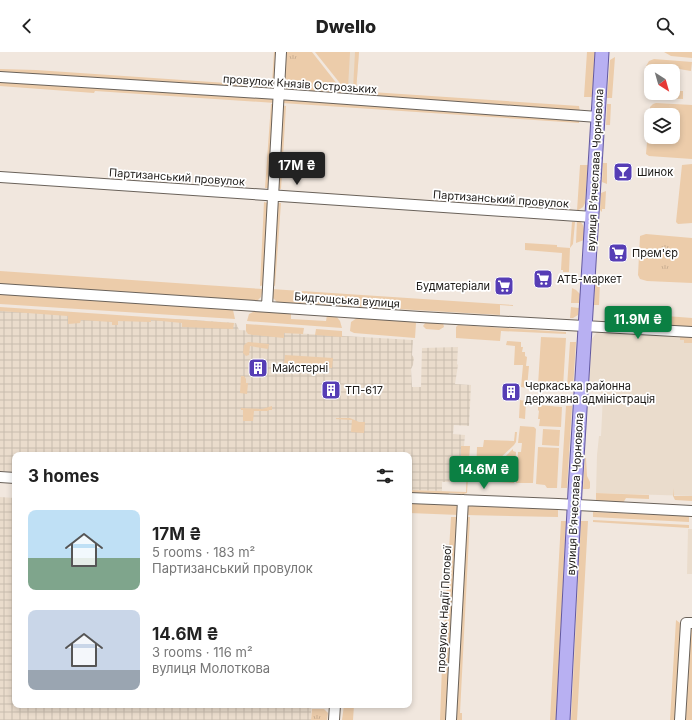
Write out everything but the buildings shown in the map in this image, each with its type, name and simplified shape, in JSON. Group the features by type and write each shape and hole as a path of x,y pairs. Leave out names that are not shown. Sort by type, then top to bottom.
{"main road":[{"name":"вулиця Вʼячеслава Чорновола","path":"564,720 574,505 602,52"}],"street":[{"path":"267,306 281,52"},
{"name":"провулок Князів Острозьких","path":"0,77 278,94 598,117"},
{"name":"Партизанський провулок","path":"0,177 593,217"},
{"name":"Бидгощська вулиця","path":"0,289 420,317 692,332"},
{"path":"0,478 12,478"},
{"path":"412,498 692,511"},
{"name":"провулок Надії Попової","path":"451,720 463,500"},
{"path":"680,720 686,622 692,623"},
{"path":"334,720 335,708"}],"shaded area":[{"path":"347,52 359,52 356,91 346,90"},
{"path":"0,311 236,323 239,330 413,340 412,355 414,358 411,369 412,387 421,387 422,348 458,347 458,365 455,384 471,385 469,426 454,425 453,434 465,435 464,446 467,446 467,459 455,459 455,470 459,470 458,482 442,482 442,491 412,490 412,452 12,452 12,472 0,471"},
{"path":"598,331 692,337 692,496 596,493 597,455 599,436 601,436 603,396 598,388 589,388 591,340"},
{"path":"0,497 12,498 12,708 311,708 311,720 0,720"},
{"path":"688,529 692,529 692,574 687,574"}],"green space":[{"path":"274,52 279,52 275,85 269,90 0,74 0,69 36,70 269,86 272,83"},
{"path":"284,52 312,52 345,94 285,91 283,89"},
{"path":"288,52 304,52 310,58 310,61 287,59"},
{"path":"315,52 350,52 347,92"},
{"path":"355,52 359,52 356,91 579,106 580,112 357,96 353,89"},
{"path":"587,52 595,52 592,97 584,97"},
{"path":"664,52 692,52 692,58 671,56"},
{"path":"615,57 612,98 607,98 610,60"},
{"path":"654,59 692,62 691,71 680,69 680,64 647,64 649,61"},
{"path":"0,80 274,99 275,103 0,86"},
{"path":"680,91 683,91 683,99 680,99"},
{"path":"284,99 579,120 579,123 282,103"},
{"path":"656,103 692,105 692,159 649,156 646,154 647,144 680,144 680,108 650,107"},
{"path":"271,104 274,104 269,188 265,188"},
{"path":"607,104 611,104 610,125 606,125"},
{"path":"281,105 286,106 281,189 275,188"},
{"path":"603,163 607,163 607,184 602,182"},
{"path":"692,164 692,223 678,224 676,222 682,165"},
{"path":"580,165 588,165 585,203 583,207 577,211"},
{"path":"276,190 573,210 573,212 281,194"},
{"path":"606,191 605,209 602,209 602,212 600,210 601,193"},
{"path":"264,202 268,203 268,205 264,285 260,286"},
{"path":"274,203 281,203 275,286 272,285"},
{"path":"577,220 582,223 584,240 576,243"},
{"path":"572,222 575,222 573,244 570,248"},
{"path":"646,234 692,238 692,283 647,281 640,279 638,275 640,236"},
{"path":"525,243 557,245 557,247 570,248 569,272 563,272 563,270 561,270 562,253 525,250"},
{"path":"649,243 673,244 672,271 648,270"},
{"path":"0,271 263,289 261,297 257,301 0,284"},
{"path":"600,282 599,305 594,305 595,285"},
{"path":"572,288 580,294 579,303 571,303"},
{"path":"271,289 513,305 513,306 500,305 500,315 277,302 272,297"},
{"path":"0,294 226,309 233,310 235,319 0,304"},
{"path":"0,307 234,323 233,329 182,327 182,323 151,320 151,322 118,321 118,325 112,325 112,322 81,320 80,323 68,324 68,316 0,311"},
{"path":"571,307 579,308 578,315 573,318 570,318"},
{"path":"255,311 291,313 291,319 326,321 327,315 336,316 340,321 342,328 247,321 249,314"},
{"path":"641,314 692,318 692,328 638,324 638,318 640,318"},
{"path":"357,318 414,321 416,323 415,338 354,333 350,331 351,322"},
{"path":"426,322 443,323 444,327 439,330 426,329 423,326"},
{"path":"246,324 304,328 303,334 284,333 284,338 248,334 246,331"},
{"path":"458,325 566,332 566,334 501,331 500,341 456,338 456,327"},
{"path":"316,329 342,331 342,337 315,335"},
{"path":"680,336 692,337 692,343 684,343 684,340 680,340"},
{"path":"541,337 566,338 563,387 538,385"},
{"path":"507,341 521,342 521,347 523,347 522,352 525,352 525,356 527,357 526,366 529,366 527,388 521,387 523,365 514,365 515,346 506,345"},
{"path":"248,342 269,344 268,349 250,346 249,355 246,356 243,353 244,345"},
{"path":"570,342 576,342 573,388 567,387"},
{"path":"285,355 333,358 332,368 284,364"},
{"path":"241,376 244,376 246,383 248,383 247,394 240,393"},
{"path":"520,400 526,401 525,419 519,418"},
{"path":"538,405 562,407 561,427 539,426 540,419 538,419"},
{"path":"272,406 272,410 254,411 253,421 243,421 243,410 241,410 241,408 262,409"},
{"path":"566,406 572,406 567,488 561,488"},
{"path":"336,418 350,418 359,422 365,422 364,433 351,432 352,420"},
{"path":"520,426 534,427 536,429 533,483 516,483 518,452 521,452 522,443 518,443"},
{"path":"543,429 560,430 559,446 542,445"},
{"path":"515,432 517,432 516,442 514,445 478,479 476,475 477,447 483,447 484,440 514,441"},
{"path":"461,446 470,446 467,493 449,493 448,495 412,494 412,490 466,492 467,459 461,459"},
{"path":"538,447 559,448 557,488 547,488 545,485 536,484"},
{"path":"513,449 513,451 516,452 514,483 480,481"},
{"path":"585,458 587,476 590,482 589,489 583,489"},
{"path":"674,488 674,496 692,496 692,501 675,500 673,496"},
{"path":"596,493 649,495 649,499 626,498 623,503 596,501"},
{"path":"412,502 455,504 459,509 459,515 412,513"},
{"path":"469,506 558,509 558,517 465,515"},
{"path":"593,512 689,516 689,522 593,517"},
{"path":"451,517 458,517 447,720 440,720 442,666"},
{"path":"464,517 470,517 460,713 462,713 462,720 453,720"},
{"path":"593,520 689,525 689,528 593,522"},
{"path":"561,521 566,521 556,720 550,720"},
{"path":"581,521 588,521 577,720 571,720"},
{"path":"676,620 680,623 677,720 670,720"},
{"path":"692,628 692,720 683,720 690,630"},
{"path":"344,708 354,708 353,720 342,720"},
{"path":"312,709 324,709 328,713 327,720 311,720"}],"place":[{"name":"Шинок","path":"623,172"},
{"name":"Прем'єр","path":"618,253"},
{"name":"АТБ-маркет","path":"543,279"},
{"name":"Будматеріали","path":"504,286"},
{"name":"Майстерні","path":"258,368"},
{"name":"ТП-617","path":"331,390"},
{"name":"Черкаська районна державна адміністрація","path":"511,392"}]}
